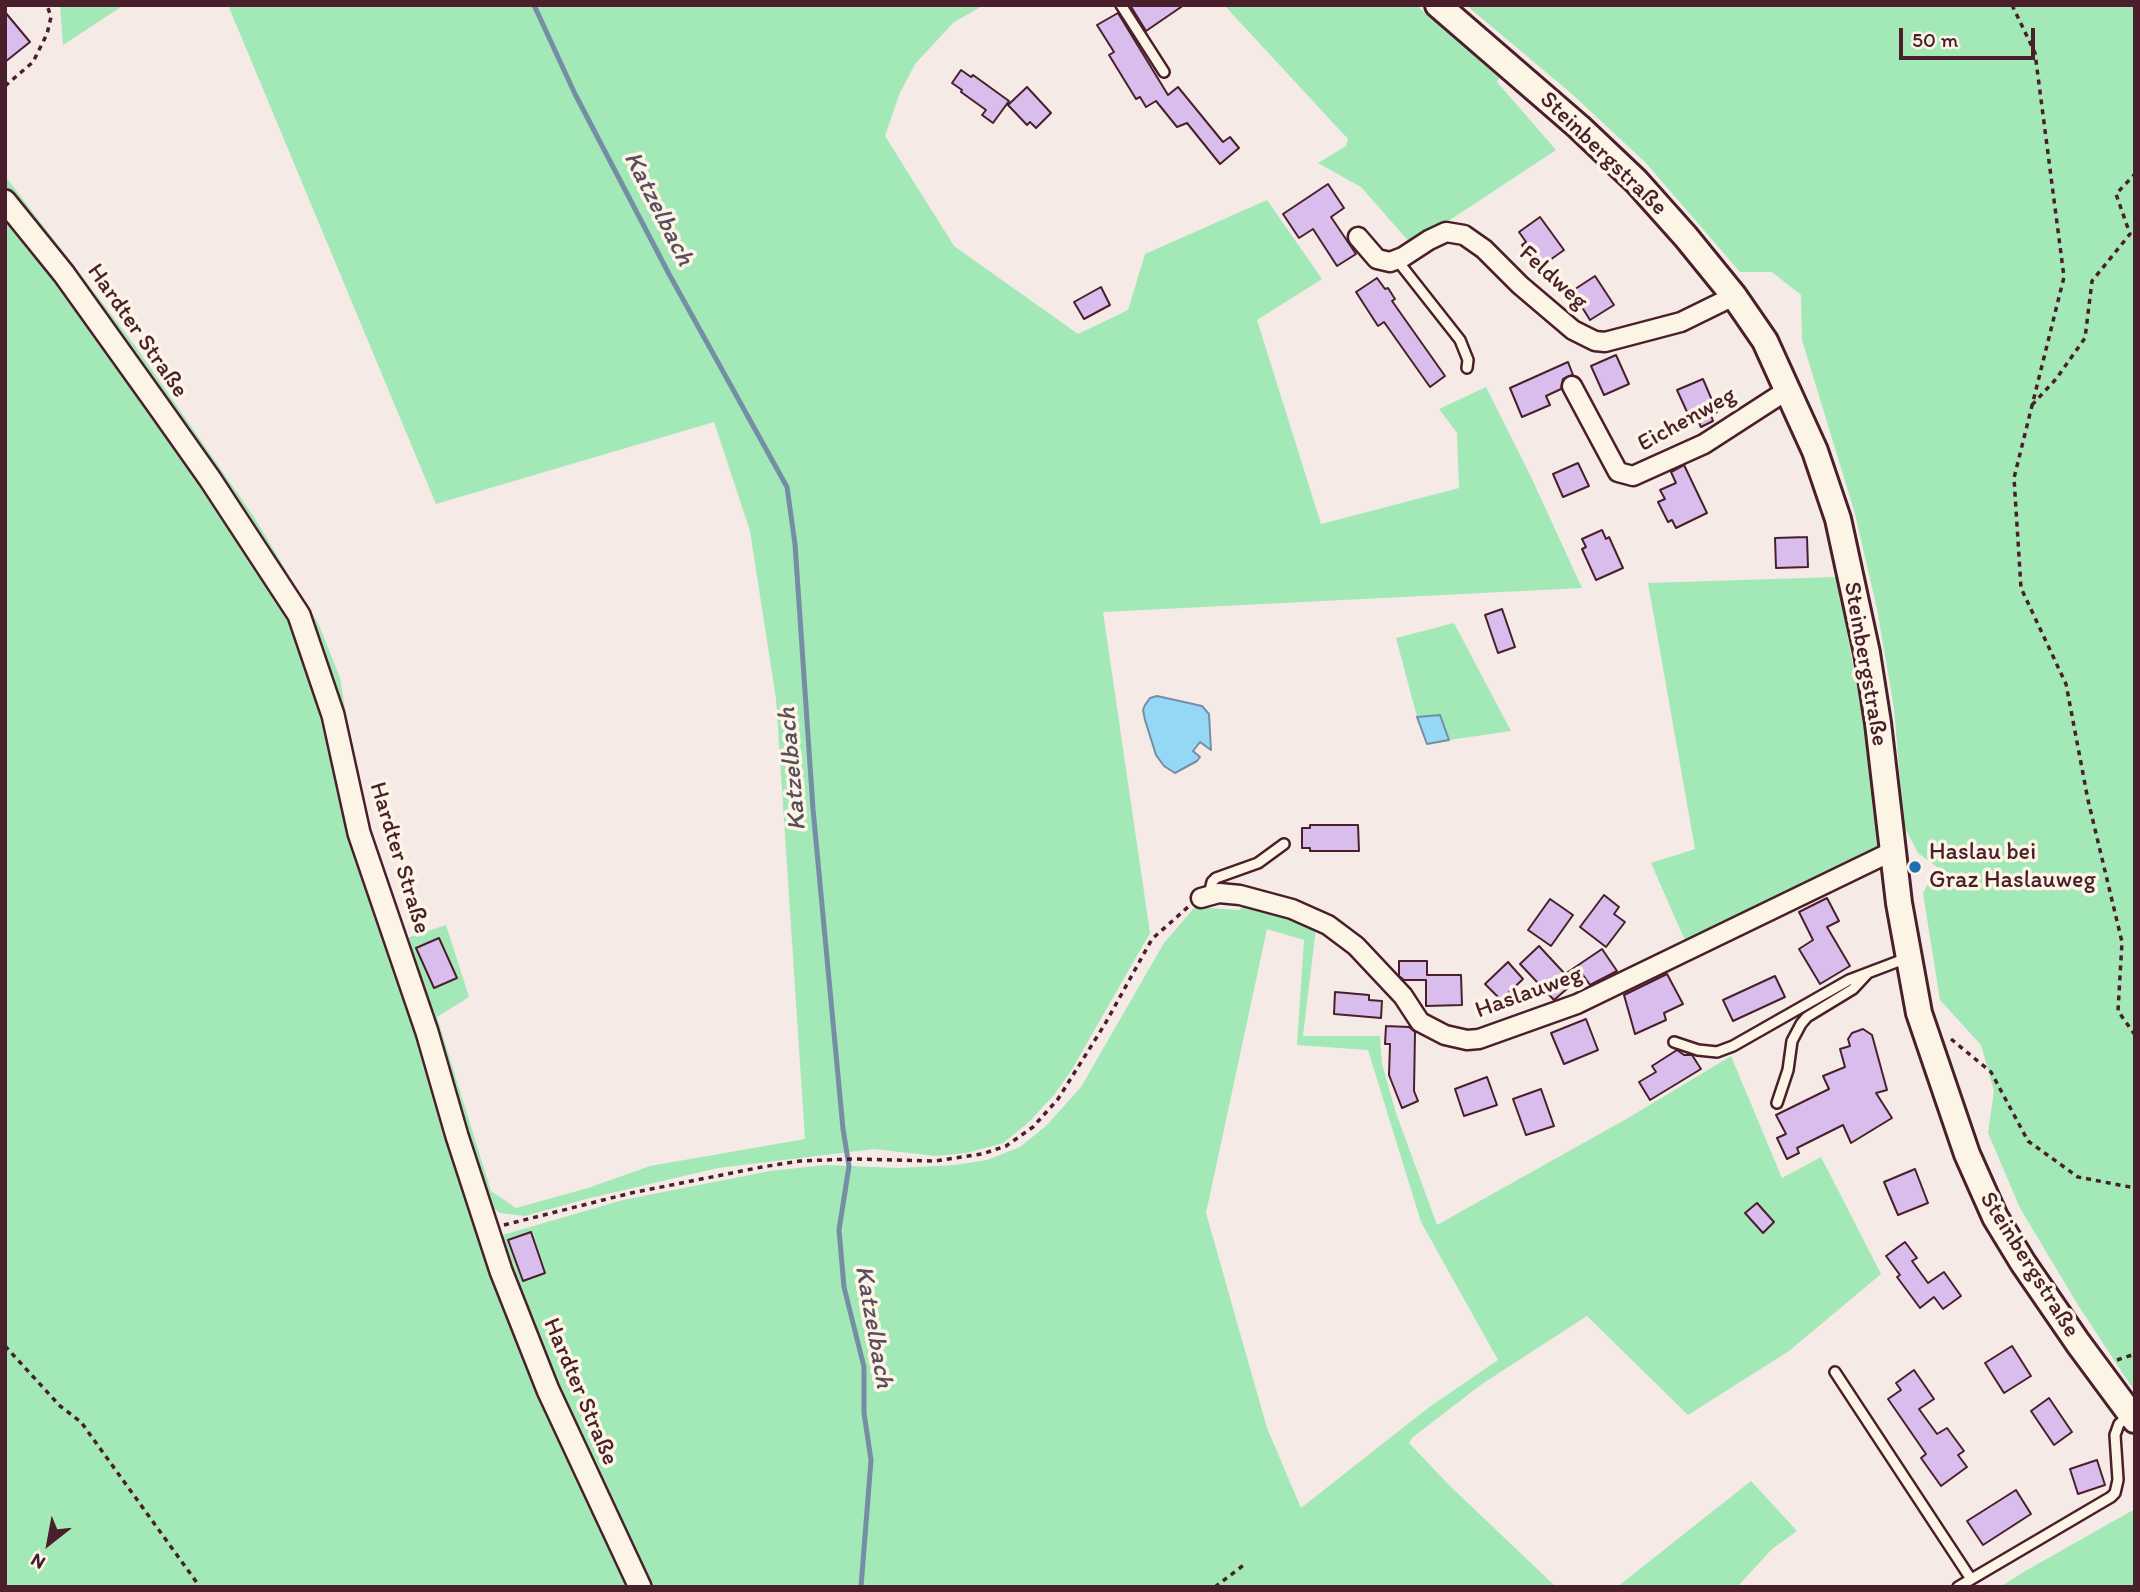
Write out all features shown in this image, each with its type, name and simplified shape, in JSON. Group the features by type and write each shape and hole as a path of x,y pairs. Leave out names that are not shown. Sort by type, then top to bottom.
{"main road":[{"name":"Steinbergstraße","path":"1438,5 1636,181 1734,296 1765,341 1789,389 1815,451 1838,519 1867,653 1899,903 1919,1013 1977,1180 1995,1217 2023,1263 2132,1417"}],"street":[{"name":"Hardter Straße","path":"5,201 64,274 157,404 299,615 333,715 359,833 427,1032 487,1229 548,1390 640,1587"},
{"name":"Feldweg","path":"1397,260 1446,232 1464,234 1573,330 1595,341 1605,342 1681,322 1734,296"},
{"path":"1357,237 1377,260 1397,260"},
{"name":"Eichenweg","path":"1572,386 1618,472 1633,476 1704,444 1789,389"},
{"name":"Haslauweg","path":"1205,896 1240,895 1292,909 1328,925 1356,946 1403,996 1420,1023 1445,1035 1466,1040 1479,1039 1577,1004 1893,851"}],"lane":[{"path":"1121,5 1164,72"},
{"path":"1397,260 1460,340 1468,360 1467,368"},
{"path":"1205,896 1216,878 1258,863 1284,844"},
{"path":"1674,1042 1698,1050 1717,1052 1770,1026 1849,980 1909,958"},
{"path":"1777,1103 1788,1070 1792,1041 1801,1024 1807,1017 1853,989 1868,972"},
{"path":"1835,1372 1971,1579"},
{"name":"Steinbergstraße","path":"1958,1587 2111,1497 2115,1493 2118,1480 2115,1435 2119,1424 2132,1417"}],"path":[{"path":"5,86 33,62 51,17 47,5"},
{"path":"2012,5 2035,53 2064,277 2014,478 2021,588 2066,684 2088,800 2122,942 2118,1011 2135,1035"},
{"path":"2031,407 2056,379 2085,338 2092,281 2130,234 2116,194 2135,174"},
{"path":"487,1229 631,1193 762,1167 800,1161 852,1159 935,1161 982,1154 1006,1146 1033,1127 1058,1099 1086,1056 1152,939 1183,910 1205,896"},
{"path":"1950,1038 1991,1072 2028,1141 2078,1177 2135,1188"},
{"path":"5,1346 60,1406 81,1422 200,1587"},
{"path":"1214,1587 1245,1564"}],"green space":[{"path":"60,5 124,5 63,45"},
{"path":"228,5 984,5 954,22 915,64 899,95 885,136 954,246 1078,334 1128,310 1145,254 1267,200 1322,279 1257,320 1321,524 1459,488 1457,433 1439,409 1486,387 1582,588 1103,612 1150,933 1071,1071 1054,1095 1028,1123 1003,1143 967,1153 935,1156 874,1149 718,1168 525,1216 500,1213 485,1202 479,1187 424,998 369,857 334,708 313,639 292,593 225,487 161,394 5,195 5,176 136,347 254,517 319,625 340,678 361,807 385,885 407,938 446,925 469,997 437,1017 491,1191 516,1208 588,1188 650,1166 805,1139 776,699 750,531 714,422 436,504"},
{"path":"1224,5 1416,5 1499,78 1497,82 1556,150 1412,245 1361,187 1318,163 1346,146 1348,139"},
{"path":"1466,5 2135,5 2135,1392 2078,1305 2020,1208 1988,1133 1994,1091 1981,1045 1940,1000 1923,893 1937,867 1918,853 1904,826 1894,708 1877,609 1855,514 1802,340 1801,295 1772,272 1740,272 1646,163 1572,94"},
{"path":"5,218 155,413 243,543 287,619 311,683 349,833 412,1008 474,1223 534,1376 632,1587 5,1587"},
{"path":"1837,577 1863,720 1879,849 1687,945 1651,863 1695,849 1648,583"},
{"path":"1454,623 1511,731 1449,740 1440,715 1417,717 1396,638"},
{"path":"1248,901 1316,928 1303,1036 1380,1036 1382,1064 1396,1113 1437,1225 1628,1118 1731,1056 1782,1178 1821,1157 1881,1274 1789,1351 1688,1415 1587,1316 1482,1384 1413,1437 1409,1443 1556,1587 649,1587 551,1381 499,1236 623,1200 770,1171 826,1165 899,1168 955,1165 987,1160 1020,1147 1046,1126 1081,1087 1164,943 1195,907 1239,910","holes":["1267,929 1304,940 1297,1045 1368,1050 1421,1222 1498,1360 1428,1408 1301,1508 1267,1428 1206,1213"]},
{"path":"1751,1481 1797,1531 1772,1549 1737,1587 1617,1587"},
{"path":"2135,1509 2135,1587 2000,1587 2027,1570"}],"water":[{"path":"1157,696 1202,706 1209,714 1211,750 1200,742 1193,751 1200,757 1197,761 1175,773 1164,766 1156,755 1145,720 1145,705 1150,698"},
{"path":"1440,715 1449,740 1427,744 1417,717"}],"building":[{"path":"1130,5 1184,5 1146,31"},
{"path":"5,12 30,42 5,62"},
{"path":"1118,13 1168,95 1178,87 1223,142 1230,137 1239,148 1220,164 1187,123 1177,127 1156,101 1146,107 1140,97 1136,99 1109,55 1114,52 1097,25"},
{"path":"961,70 971,77 973,75 1009,101 993,123 982,115 986,110 952,83"},
{"path":"1027,87 1051,113 1036,128 1030,122 1027,125 1008,105"},
{"path":"1328,184 1344,208 1331,217 1356,254 1337,266 1313,229 1299,238 1283,214"},
{"path":"1540,217 1564,250 1543,265 1537,256 1532,259 1522,245 1526,242 1519,232"},
{"path":"1595,276 1614,305 1590,320 1572,291"},
{"path":"1377,278 1385,289 1388,288 1395,299 1392,301 1445,376 1430,387 1384,322 1378,326 1356,292"},
{"path":"1101,287 1110,305 1084,319 1074,302"},
{"path":"1616,355 1629,384 1604,395 1591,366"},
{"path":"1568,362 1573,375 1563,379 1561,389 1546,396 1550,405 1522,417 1510,388"},
{"path":"1703,379 1717,412 1711,415 1713,421 1701,427 1698,420 1692,423 1677,390"},
{"path":"1578,463 1589,486 1563,497 1553,474"},
{"path":"1684,465 1707,513 1676,528 1672,520 1668,522 1658,502 1665,499 1660,490 1676,483 1671,472"},
{"path":"1602,530 1606,539 1609,537 1623,568 1596,580 1582,549 1586,547 1582,539"},
{"path":"1807,537 1808,567 1776,568 1775,538"},
{"path":"1502,609 1515,647 1498,653 1485,615"},
{"path":"1310,825 1358,825 1359,851 1310,851 1310,848 1302,848 1302,828 1310,828"},
{"path":"1604,895 1619,907 1614,914 1625,922 1606,947 1580,927"},
{"path":"1827,898 1839,921 1827,927 1850,966 1820,984 1799,949 1813,940 1799,912"},
{"path":"1550,899 1573,915 1551,946 1528,930"},
{"path":"439,938 457,978 434,988 416,948"},
{"path":"1539,946 1565,974 1602,949 1617,971 1590,985 1583,975 1554,1000 1520,964"},
{"path":"1399,961 1427,961 1427,975 1461,975 1462,1005 1426,1006 1426,980 1404,980 1399,976"},
{"path":"1508,962 1523,979 1501,1000 1485,984"},
{"path":"1667,974 1683,1004 1664,1013 1666,1020 1635,1034 1624,995"},
{"path":"1775,976 1785,997 1733,1021 1723,1000"},
{"path":"1335,992 1369,995 1369,1000 1382,1001 1381,1018 1334,1014"},
{"path":"1586,1019 1598,1050 1564,1064 1551,1033"},
{"path":"1386,1026 1409,1027 1415,1032 1414,1091 1418,1101 1402,1108 1389,1075 1390,1044 1385,1044"},
{"path":"1863,1029 1872,1035 1887,1090 1876,1093 1892,1118 1851,1143 1843,1125 1797,1148 1799,1153 1787,1159 1777,1138 1786,1134 1776,1115 1829,1089 1823,1076 1845,1067 1840,1049 1850,1046 1848,1039 1852,1033"},
{"path":"1677,1050 1684,1055 1692,1055 1701,1069 1650,1100 1639,1082 1656,1072 1652,1066"},
{"path":"1487,1077 1497,1105 1464,1116 1455,1089"},
{"path":"1541,1089 1554,1126 1526,1135 1513,1099"},
{"path":"1915,1169 1928,1203 1898,1215 1884,1182"},
{"path":"1757,1203 1774,1222 1763,1233 1745,1213"},
{"path":"531,1232 545,1273 523,1281 508,1240"},
{"path":"1905,1242 1917,1258 1912,1261 1928,1283 1944,1272 1961,1296 1943,1309 1934,1297 1920,1308 1897,1277 1900,1275 1886,1256"},
{"path":"2012,1346 2031,1376 2004,1393 1985,1363"},
{"path":"1914,1370 1934,1399 1919,1409 1937,1434 1947,1428 1964,1451 1958,1455 1967,1467 1941,1486 1921,1458 1926,1454 1888,1399 1901,1390 1896,1383"},
{"path":"2049,1398 2072,1432 2054,1445 2031,1411"},
{"path":"2097,1460 2105,1485 2078,1494 2070,1469"},
{"path":"2016,1490 2031,1514 1983,1545 1967,1521"}],"waterway":[{"name":"Katzelbach","path":"534,5 575,94 669,274 787,487 795,544 813,809 843,1129 849,1166 839,1230 844,1287 864,1367 864,1413 871,1460 861,1587"}],"place":[{"name":"Haslau bei Graz Haslauweg","path":"1915,867"}]}
